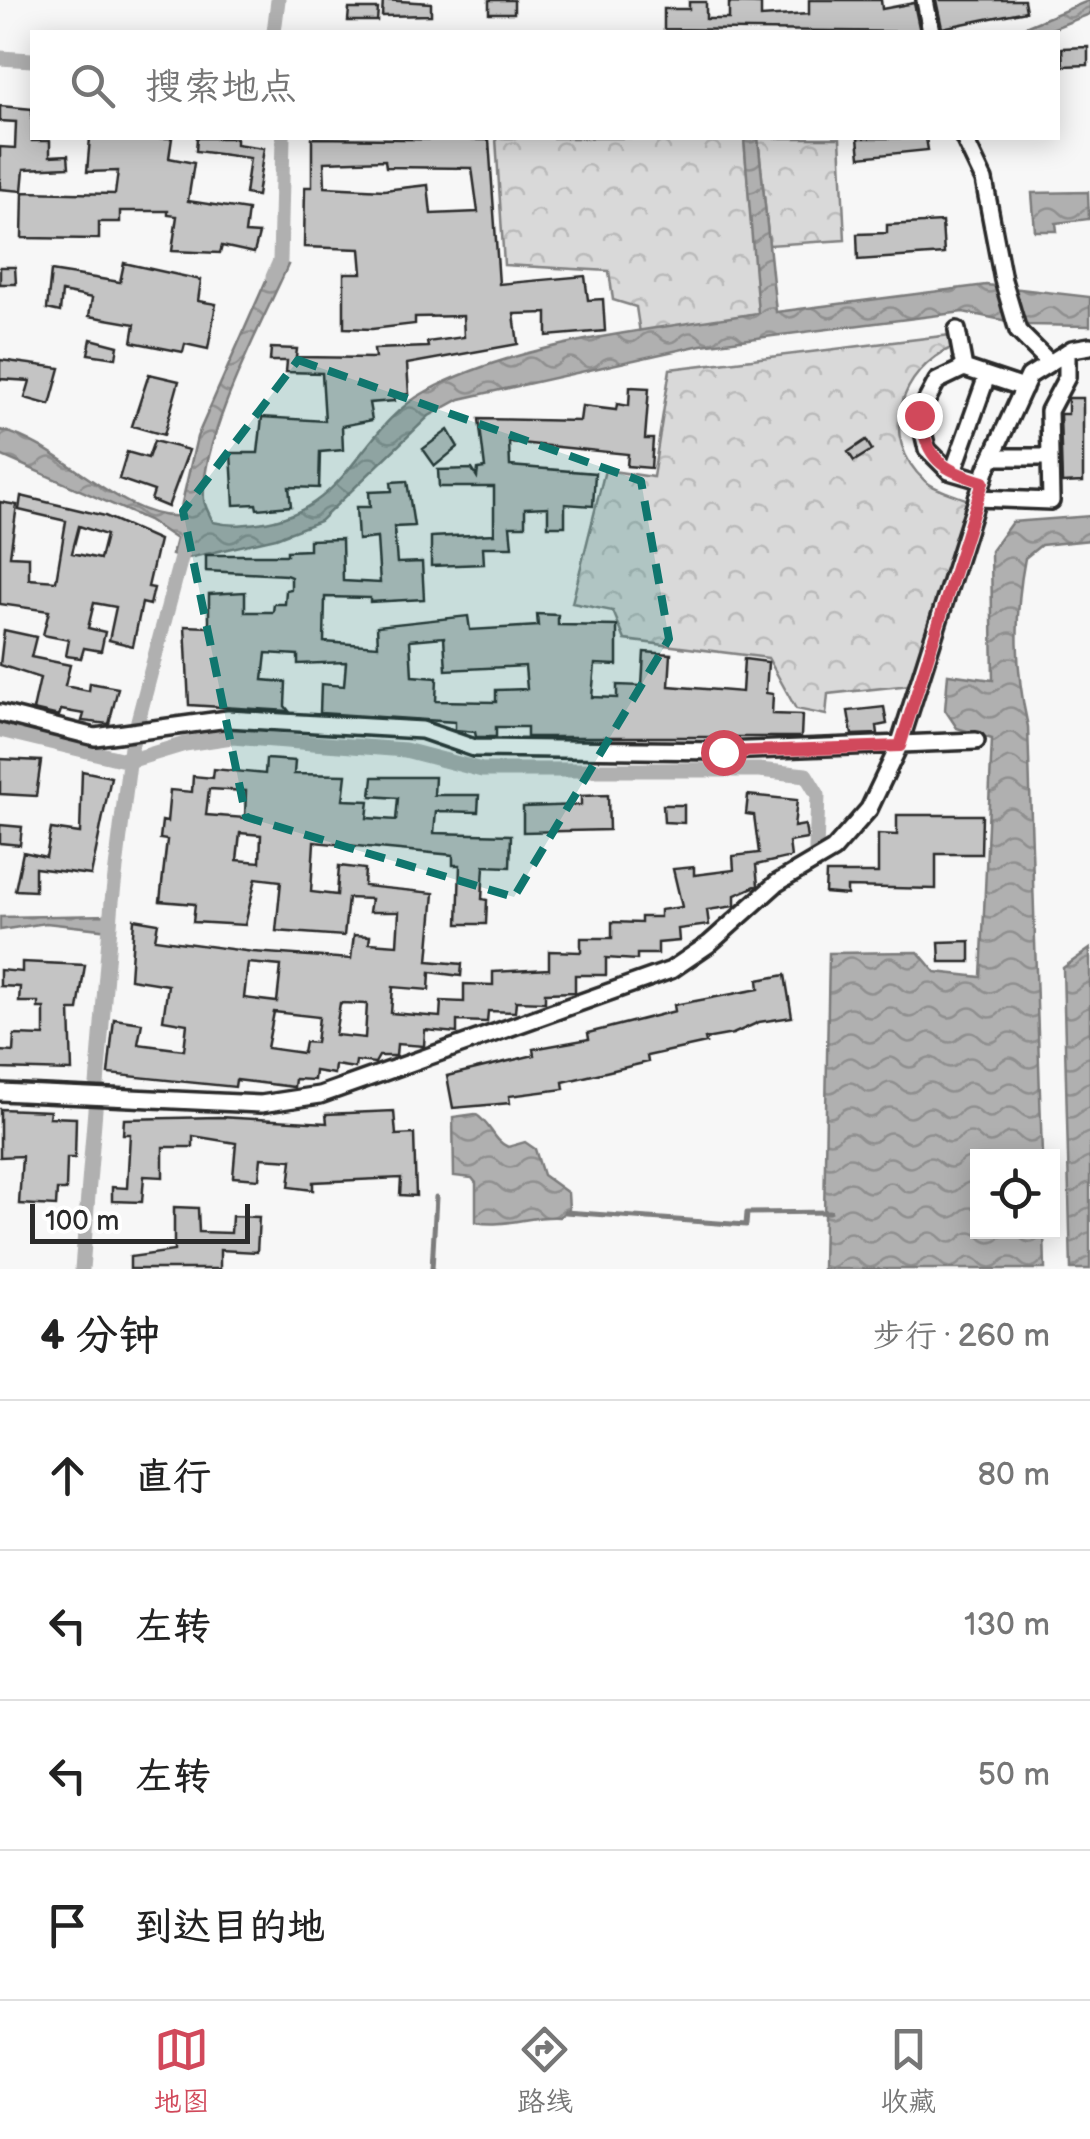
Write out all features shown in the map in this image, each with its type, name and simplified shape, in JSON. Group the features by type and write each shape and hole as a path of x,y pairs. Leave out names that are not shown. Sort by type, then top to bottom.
{"street":[{"path":"925,0 931,30"},
{"path":"965,140 984,180 1003,280 1018,331 1049,362"},
{"path":"957,330 964,368"},
{"path":"0,1092 261,1104 320,1095 670,970 709,944 776,883 833,850 869,809 900,746 977,498 1029,376 1066,352 1090,346"},
{"path":"977,498 1051,501 1049,411 1067,377 1066,352"},
{"path":"983,482 954,472 926,449 919,415 937,381 964,368 1024,388"},
{"path":"954,472 987,376"},
{"path":"992,456 1050,458"},
{"path":"0,712 95,737 228,719 422,730 474,748 723,752 976,741"}],"highlighted area":[{"path":"298,360 641,481 669,639 514,897 246,817 183,511"}],"green space":[{"path":"496,140 744,140 759,313 640,333 636,307 613,300 609,271 504,265"},
{"path":"758,140 840,140 845,240 769,245"},
{"path":"951,335 953,347 920,371 901,406 902,445 910,464 925,481 968,500 910,685 828,694 826,715 796,709 768,658 625,640 613,611 572,603 605,470 653,477 670,369"}],"water":[{"path":"1090,0 1090,14 1049,30 1018,30"},
{"path":"744,140 758,140 776,312 986,285 1090,297 1090,326 1027,325 963,312 701,345 460,399 429,416 320,521 276,538 184,559 172,555 176,539 148,520 0,455 0,430 44,449 135,506 179,516 197,437 275,260 288,265 222,414 205,475 204,500 213,522 252,524 289,516 313,503 351,467 403,407 464,374 588,339 758,313"},
{"path":"1088,192 1089,219 1056,223 1057,231 1035,231 1032,193"},
{"path":"1090,516 1090,540 1041,545 1025,558 1019,601 1018,663 1028,727 1042,1149 970,1149 970,1239 1044,1239 1045,1269 823,1269 829,953 918,952 935,972 981,977 992,739 957,728 945,710 948,674 993,680 991,551 1012,522"},
{"path":"111,915 110,930 46,923 0,930 0,917"},
{"path":"1090,949 1090,1269 1071,1269 1063,968"},
{"path":"475,1114 508,1147 525,1142 535,1149 543,1175 568,1193 569,1209 559,1217 476,1222 476,1183 472,1178 454,1176 453,1117"}],"building":[{"path":"383,0 431,3 431,15 382,16"},
{"path":"489,0 514,0 514,13 489,13"},
{"path":"809,0 881,0 882,9 914,3 920,30 664,29 664,9 689,9 689,2 706,2 706,19 729,19 729,3 761,4 761,17 809,14"},
{"path":"936,0 1024,0 1026,11 942,28"},
{"path":"349,9 378,9 377,21 348,21"},
{"path":"1088,47 1088,65 1063,66 1062,48"},
{"path":"0,106 30,109 30,140 50,141 50,156 68,155 69,167 24,169 22,191 0,189 0,147 15,148 16,122 0,121"},
{"path":"90,140 172,140 169,158 194,163 188,201 248,210 245,233 259,234 254,253 222,246 220,253 172,251 177,216 168,215 168,211 120,211 120,222 99,222 99,239 22,238 23,192 115,194 118,171 87,172"},
{"path":"197,140 236,140 236,144 264,148 257,196 245,194 250,158 196,151"},
{"path":"312,140 489,140 499,284 585,276 588,300 603,299 605,331 547,336 547,313 514,314 518,344 407,364 409,394 394,396 394,401 369,403 372,420 342,426 343,450 320,452 319,488 289,487 291,506 257,509 256,504 234,505 231,453 258,453 262,417 325,421 322,373 286,372 287,361 270,361 271,348 297,349 296,357 375,358 374,349 428,347 427,342 464,337 463,316 415,317 415,324 344,328 344,273 362,273 360,249 304,247 305,187 312,187","holes":["385,160 386,167 472,168 478,212 431,214 428,185 384,190 325,187 324,162"]},
{"path":"858,140 926,140 928,150 860,157"},
{"path":"942,222 944,254 858,260 857,234 887,233 887,225"},
{"path":"124,263 201,280 198,301 216,304 208,349 185,344 183,352 132,342 135,324 89,316 92,298 62,292 60,312 47,309 51,271 120,282"},
{"path":"0,267 15,267 16,284 0,284"},
{"path":"91,339 118,346 116,358 88,354"},
{"path":"0,360 60,368 50,405 25,398 30,381 0,379"},
{"path":"149,374 179,381 164,435 132,426"},
{"path":"630,387 649,388 645,439 653,439 651,468 627,466 628,454 509,442 510,466 595,473 593,506 565,504 565,526 548,526 548,507 525,508 525,526 510,526 512,547 483,547 484,564 431,566 431,537 494,534 494,487 439,487 438,470 472,469 477,477 478,469 485,468 479,419 580,421 582,406 616,410 617,404 629,406"},
{"path":"1068,398 1083,398 1083,482 1062,483 1060,414 1068,414"},
{"path":"448,430 458,447 435,466 423,449"},
{"path":"866,440 872,450 854,461 848,452"},
{"path":"154,441 189,450 168,507 151,500 154,491 119,479 127,452 148,458"},
{"path":"407,481 414,526 394,527 397,563 422,562 424,599 370,602 370,598 325,597 324,642 378,646 377,626 468,616 470,630 538,626 537,614 558,615 558,625 617,626 617,665 595,664 592,697 617,698 617,685 642,686 644,652 671,654 669,686 742,692 744,659 768,662 766,693 773,694 772,714 802,715 801,737 527,737 527,727 496,727 496,737 476,737 475,732 455,730 455,722 320,713 321,684 344,686 346,662 298,664 298,655 266,653 263,680 286,682 285,706 289,711 189,705 185,626 209,627 209,594 245,592 245,612 273,612 274,604 285,604 286,590 291,589 291,577 286,575 206,571 206,555 287,555 287,551 309,550 309,540 342,539 343,581 380,583 377,538 358,540 356,507 370,507 369,492 392,491 391,482","holes":["444,637 446,670 525,666 527,689 496,690 496,702 436,701 437,678 412,676 410,640"]},
{"path":"21,496 105,516 159,540 148,587 154,588 150,605 142,603 133,646 109,640 116,607 94,603 88,628 105,632 101,651 84,648 81,658 66,656 69,640 43,635 49,611 0,604 0,502 17,505 10,556 29,557 29,579 56,581 66,521 19,510","holes":["79,526 106,535 100,559 72,553"]},
{"path":"4,630 36,637 31,657 70,665 65,686 89,691 90,683 118,688 109,724 82,721 84,714 61,710 59,716 33,710 40,678 0,665"},
{"path":"884,707 887,724 877,726 878,734 852,735 848,711"},
{"path":"0,759 41,761 36,796 0,794"},
{"path":"266,759 295,761 294,774 346,775 343,800 369,801 367,818 396,820 398,798 371,796 373,777 435,777 434,795 479,795 478,812 436,811 434,833 511,835 510,867 484,866 482,899 487,900 486,924 458,924 460,865 453,865 453,855 314,842 311,892 337,895 339,866 365,869 364,886 434,893 428,961 462,964 461,976 430,972 429,990 393,987 391,1013 440,1017 441,1001 464,1002 464,984 493,985 493,972 549,969 549,951 581,952 581,938 612,938 612,922 641,923 641,917 660,917 660,910 682,907 673,869 694,867 694,875 734,870 733,856 759,853 754,815 746,814 748,795 797,800 794,827 805,825 807,839 789,842 791,857 756,865 758,885 735,895 735,906 707,910 709,925 678,929 679,941 658,943 658,954 637,954 637,960 606,958 606,975 575,975 575,992 545,993 545,1002 516,1001 515,1012 488,1011 487,1022 457,1021 457,1033 425,1030 424,1046 397,1044 396,1056 379,1056 375,1063 356,1061 355,1068 335,1065 334,1074 315,1071 314,1080 295,1079 294,1087 236,1080 235,1087 108,1074 114,1019 142,1023 138,1044 184,1050 187,1024 163,1020 168,985 130,979 134,919 158,923 155,939 253,952 351,959 354,935 370,936 369,943 397,945 399,912 369,912 371,899 348,898 344,936 276,931 281,881 256,878 245,925 193,922 195,904 160,901 167,840 160,839 162,821 167,822 170,790 192,792 193,776 213,778 214,769 265,774","holes":["209,789 246,791 245,818 206,815","240,833 261,835 260,862 237,860","248,963 281,966 277,1002 244,998","340,1003 367,1004 365,1038 335,1035","274,1012 319,1017 316,1043 305,1042 303,1053 267,1048"]},
{"path":"82,771 111,777 91,875 35,868 35,891 15,890 23,852 46,857 51,829 80,833"},
{"path":"608,795 609,830 523,832 523,807 581,805 581,796"},
{"path":"663,805 684,805 684,823 664,822"},
{"path":"897,815 982,815 981,854 936,854 936,889 847,887 847,895 825,893 826,873 878,873 878,834 897,835"},
{"path":"0,825 22,827 20,845 0,843"},
{"path":"970,941 970,962 940,962 939,942"},
{"path":"22,962 85,965 78,1010 70,1010 72,1071 0,1069 0,1051 13,1052 14,1035 44,1036 44,1008 38,1008 38,1002 19,1002 20,987 0,986 0,970 22,972"},
{"path":"785,975 792,1017 759,1022 733,1034 705,1039 706,1043 647,1056 648,1062 563,1082 564,1089 509,1096 510,1103 453,1108 447,1076 534,1055 533,1049 589,1039 588,1033 675,1011 674,1005 759,989 758,980"},
{"path":"0,1109 50,1111 49,1117 76,1118 75,1158 67,1158 66,1190 57,1190 56,1206 19,1204 22,1156 0,1157"},
{"path":"394,1111 396,1135 414,1134 416,1196 400,1195 401,1178 313,1182 313,1190 289,1187 292,1160 261,1158 259,1179 233,1177 236,1143 193,1136 193,1147 163,1147 163,1177 144,1176 142,1202 112,1201 112,1187 127,1188 130,1134 123,1134 124,1119 219,1117 327,1123 326,1114"},
{"path":"174,1207 198,1208 199,1232 231,1233 232,1216 259,1217 257,1252 220,1250 220,1269 130,1269 130,1257 174,1251"}],"waterway":[{"path":"274,30 278,0"},
{"path":"0,58 30,60"},
{"path":"273,277 280,261 283,140"},
{"path":"82,1269 112,901 131,747 186,539"},
{"path":"0,730 129,761 185,744 232,737 405,750 482,770 759,770 806,775 818,795 816,850"},
{"path":"432,1269 436,1197"},
{"path":"565,1212 746,1225 747,1213 830,1212"}],"route":[{"path":"723,752 900,746 983,482 949,471 926,449 919,415"}]}
